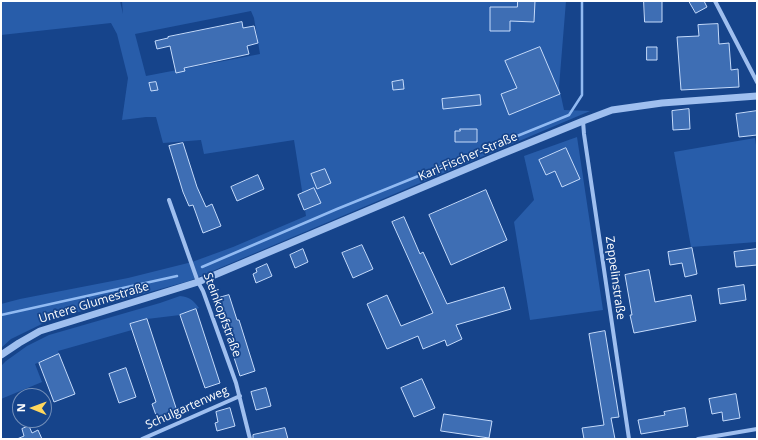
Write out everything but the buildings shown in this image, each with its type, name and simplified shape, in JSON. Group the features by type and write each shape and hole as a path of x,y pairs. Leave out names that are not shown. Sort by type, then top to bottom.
{"street":[{"path":"715,1 757,82"},
{"name":"Karl-Fischer-Straße","path":"197,279 612,110 662,102 757,96"},
{"name":"Zeppelinstraße","path":"583,121 629,439"},
{"name":"Steinkopfstraße","path":"169,200 236,382 250,439"},
{"name":"Untere Glumestraße","path":"1,355 18,343 40,331 197,279"},
{"name":"Schulgartenweg","path":"142,439 240,396"},
{"path":"698,439 757,429"}],"shaded area":[{"path":"1,1 120,1 123,14 122,1 566,1 559,87 564,110 590,111 189,281 50,320 11,339 1,348 1,304 128,278 192,262 233,247 306,216 294,140 204,154 201,140 163,143 156,117 122,120 128,78 117,34 111,23 1,35","holes":["251,11 254,18 260,54 146,76 135,34"]},
{"path":"577,137 603,310 530,320 514,222 534,200 524,156"},
{"path":"755,138 757,152 757,242 691,247 674,152"},
{"path":"180,296 191,299 199,308 180,315 147,319 130,324 132,330 58,351 59,354 35,364 42,382 28,388 12,388 12,394 1,399 1,366 27,346 49,335"}],"waterway":[{"path":"202,267 337,209 569,115 582,95 582,1"},
{"path":"1,315 177,276"}]}
